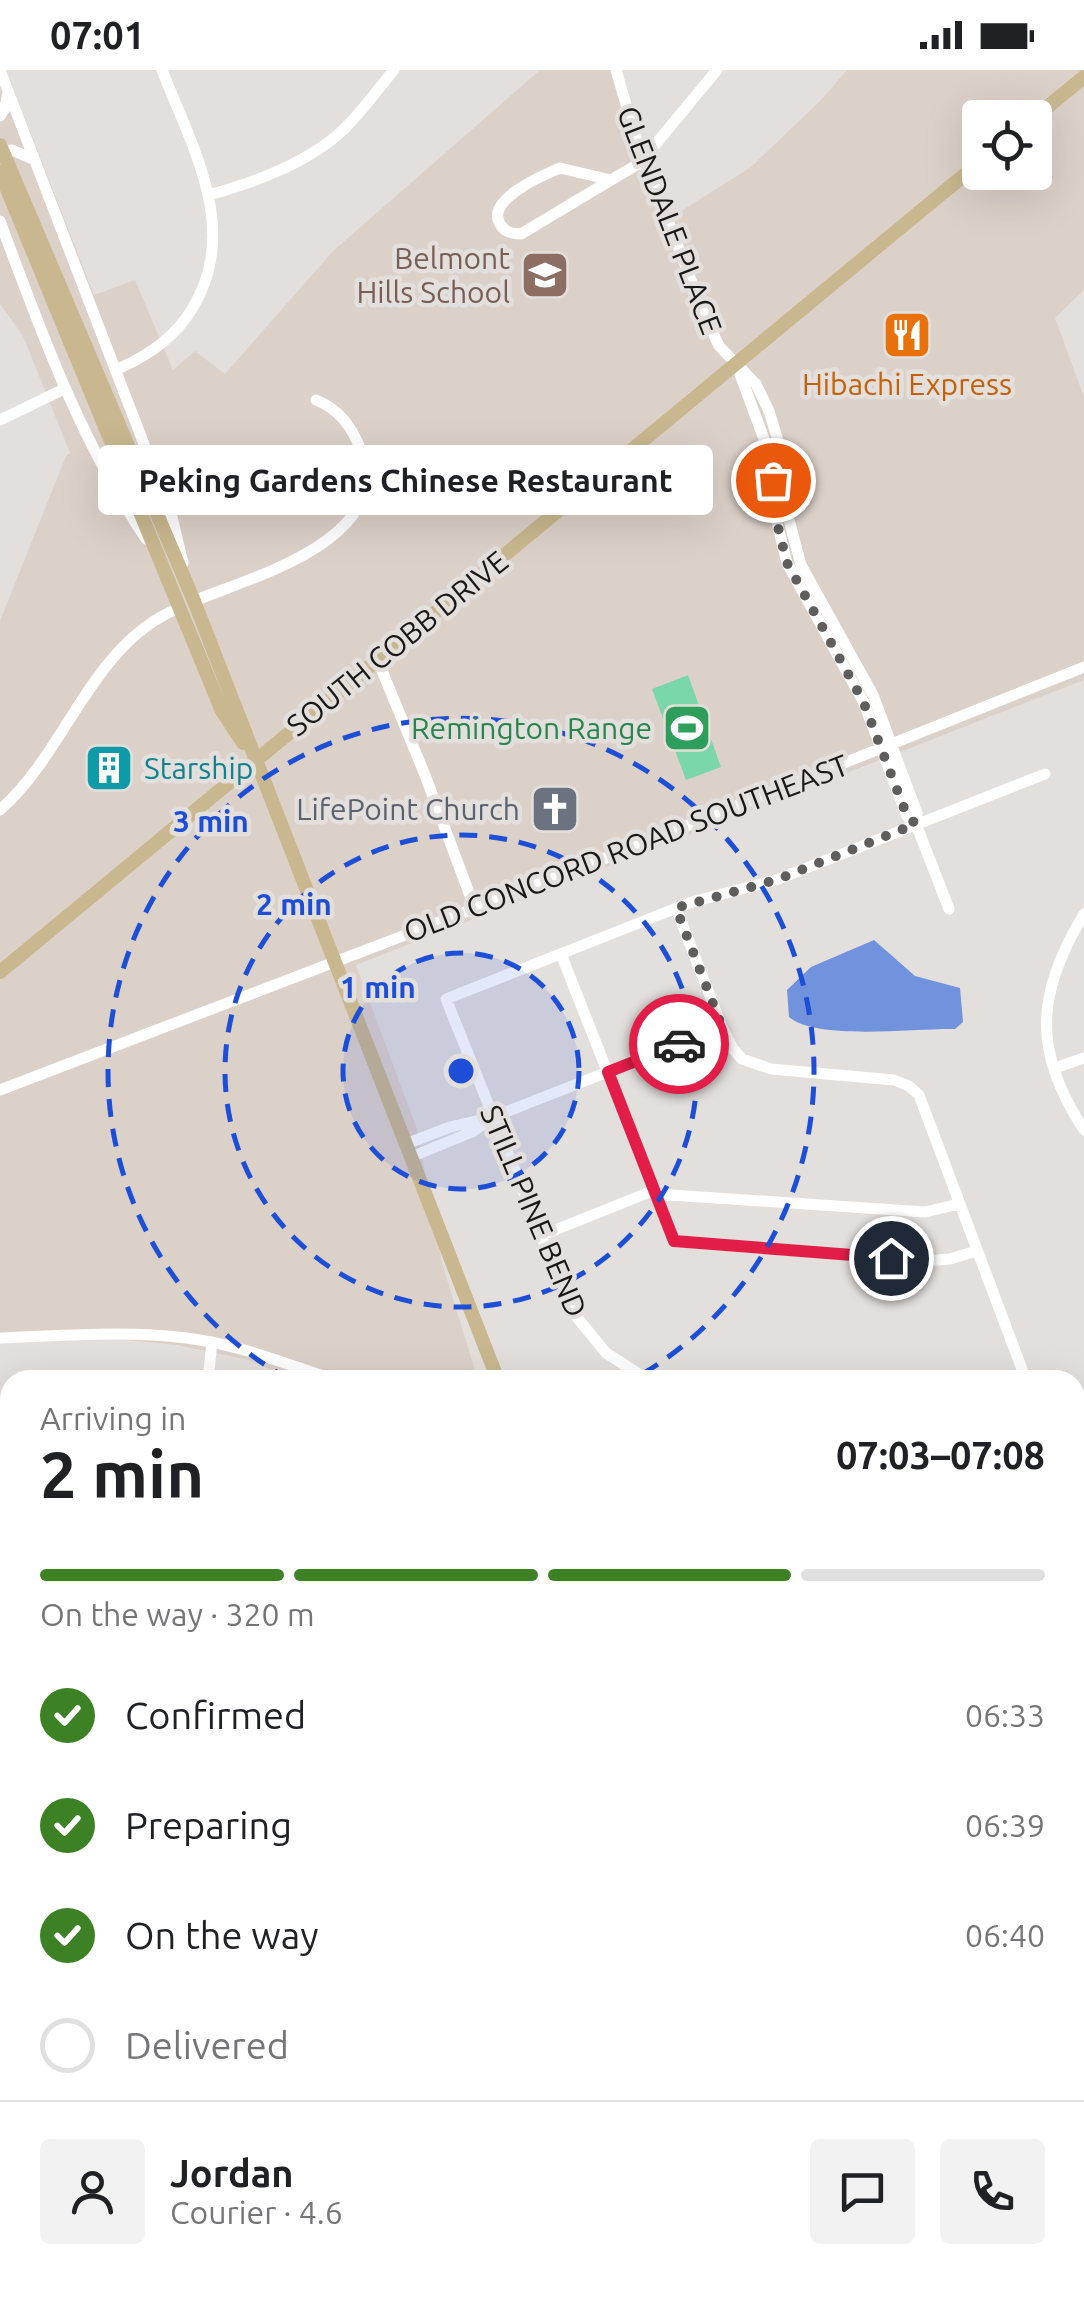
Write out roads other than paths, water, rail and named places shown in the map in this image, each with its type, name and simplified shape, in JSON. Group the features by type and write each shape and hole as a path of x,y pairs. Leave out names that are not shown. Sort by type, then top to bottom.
{"main road":[{"path":"1052,103 1084,77"},
{"path":"0,148 187,599 222,711 256,760 494,1370"},
{"path":"0,172 155,552 187,599"},
{"name":"SOUTH COBB DRIVE","path":"0,972 962,177"}],"street":[{"path":"0,70 172,516 187,599"},
{"path":"122,366 163,344 188,316 202,292 214,247 210,195 162,70"},
{"path":"210,195 297,162 322,147 344,129 394,70"},
{"name":"GLENDALE PLACE","path":"616,70 705,316 719,346 736,365 765,436 787,563 886,746 901,788 916,813 916,824 949,908"},
{"path":"611,180 560,168 502,202 498,222 512,234 520,234 640,163 716,70"},
{"path":"0,116 8,90"},
{"path":"0,148 35,160"},
{"path":"0,221 64,389 124,505 155,552"},
{"path":"1,417 64,389"},
{"path":"0,810 46,760 117,652 150,622 187,599 288,563 334,534 356,512 365,488 362,453 338,413 316,400"},
{"path":"378,661 475,909"},
{"name":"OLD CONCORD ROAD SOUTHEAST","path":"0,1090 475,909 1084,668"},
{"name":"STILL PINE BEND","path":"632,1370 606,1353 571,1310 446,999 676,908 776,880 1045,774"},
{"path":"676,908 722,1027 737,1054 755,1066 887,1078 914,1090 923,1103 1022,1370"},
{"path":"1084,914 1058,964 1044,1023 1065,1095 1084,1130"},
{"path":"561,954 674,1241 926,1261 976,1251"},
{"path":"409,1150 472,1132 492,1117 722,1027"},
{"path":"1056,1068 1084,1058"},
{"path":"540,1236 655,1192 925,1212 959,1204"},
{"path":"0,1338 150,1335 236,1347 305,1370"},
{"path":"209,1370 212,1342"}],"water":[{"path":"874,940 915,976 960,988 963,1022 955,1029 868,1032 821,1029 789,1017 787,990 811,967"}],"place":[{"name":"Belmont Hills School","path":"545,275"},
{"name":"Hibachi Express","path":"907,335"},
{"name":"Peking Gardens Chinese Restaurant","path":"773,480"},
{"name":"Remington Range","path":"687,728"},
{"name":"Starship","path":"109,768"},
{"name":"LifePoint Church","path":"555,809"}]}
